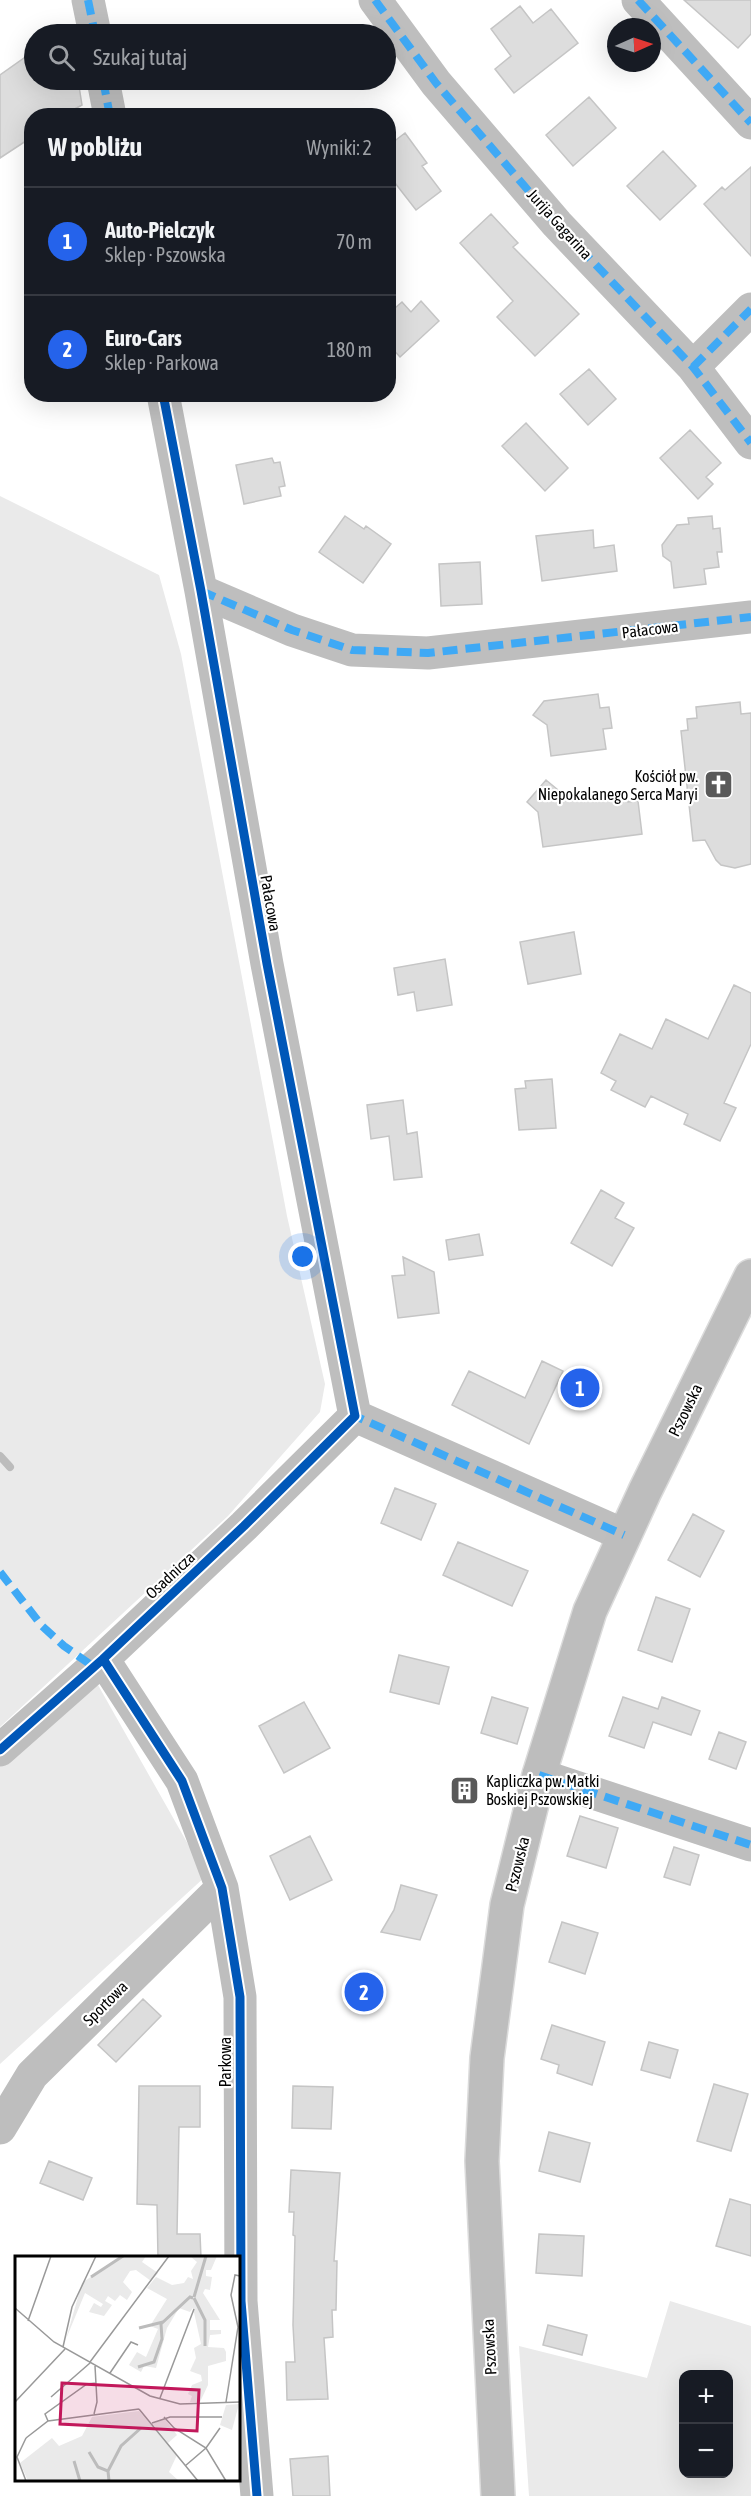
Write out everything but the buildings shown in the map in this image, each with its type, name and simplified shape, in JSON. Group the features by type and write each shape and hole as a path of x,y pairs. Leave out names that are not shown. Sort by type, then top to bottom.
{"main road":[{"name":"Pszowska","path":"498,2496 482,2161 487,2058 507,1905 539,1775 590,1611 624,1535 751,1276"}],"street":[{"path":"88,0 93,24"},
{"name":"Jurija Gagarina","path":"375,0 393,24"},
{"path":"638,0 751,123"},
{"name":"Jurija Gagarina","path":"396,29 436,83 550,215 693,367 751,443"},
{"path":"105,90 108,108"},
{"path":"693,367 751,309"},
{"name":"Pałacowa","path":"166,402 267,964 355,1416"},
{"name":"Pałacowa","path":"201,591 292,630 352,650 428,653 751,617"},
{"path":"355,1416 624,1535"},
{"name":"Osadnicza","path":"0,1750 103,1659 244,1526 355,1416"},
{"name":"Parkowa","path":"103,1659 182,1781 222,1888 240,1997 241,2301 257,2496"},
{"path":"539,1775 751,1845"},
{"name":"Sportowa","path":"0,2128 32,2075 222,1888"}],"shaded area":[{"path":"0,496 159,575 181,654 287,1216 325,1384 320,1412 228,1516 0,1727"},
{"path":"98,1685 206,1876 0,2064 0,1763"},
{"path":"670,2301 751,2326 751,2496 529,2496 519,2346 647,2378"}],"waterway":[{"path":"0,1456 10,1467"}],"marked path":[{"path":"88,0 93,24"},
{"path":"375,0 393,24"},
{"path":"638,0 751,123"},
{"path":"396,29 436,83 557,224 693,367 751,443"},
{"path":"105,90 108,108"},
{"path":"693,367 751,309"},
{"path":"201,591 292,630 352,650 428,653 751,617"},
{"path":"354,1410 355,1416 624,1535"},
{"path":"0,1572 42,1626 64,1646 94,1667"},
{"path":"539,1775 751,1845"}],"cycle path":[{"path":"0,1750 103,1659 244,1526 355,1416 267,964 201,591 165,402"},
{"path":"103,1659 182,1781 222,1888 240,1997 241,2301 257,2496"}],"place":[{"name":"Kościół pw. Niepokalanego Serca Maryi","path":"719,785"},
{"name":"Auto-Pielczyk","path":"580,1388"},
{"name":"Kapliczka pw. Matki Boskiej Pszowskiej","path":"465,1790"},
{"name":"Euro-Cars","path":"364,1992"}]}
